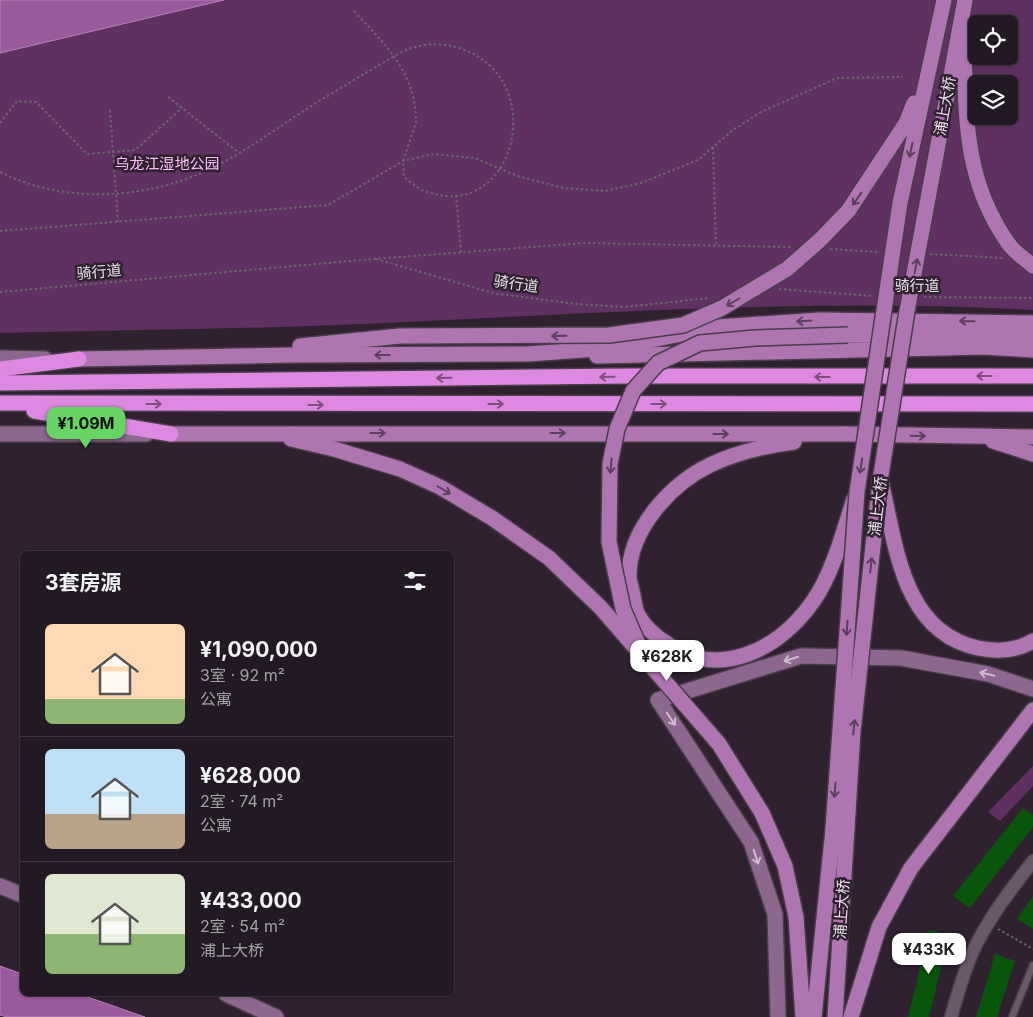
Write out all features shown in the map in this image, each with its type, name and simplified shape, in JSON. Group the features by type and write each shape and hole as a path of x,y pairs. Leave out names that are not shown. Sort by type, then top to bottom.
{"highway":[{"path":"0,369 79,359"},
{"path":"0,383 618,376 1033,376"},
{"path":"0,404 1033,404"},
{"path":"0,404 171,434"}],"main road":[{"path":"814,1017 840,828 857,492 900,203 944,0"},
{"path":"964,4 967,139 982,196 1008,244 1033,266"},
{"name":"浦上大桥","path":"835,1017 840,828 853,731 880,481 907,311 964,4"},
{"path":"168,359 400,336 609,335 683,324 722,308 787,269 820,240 848,211 906,123 934,47"},
{"path":"528,354 610,348 718,327 812,321 1033,323"},
{"path":"646,662 623,610 609,542 610,464 617,428 633,391 658,363 700,343 755,338 999,333 1033,337"},
{"path":"79,359 168,359 293,355 528,354 626,357 953,348 1033,350"},
{"path":"260,433 334,448 400,469 462,500 549,558 601,608 719,744 762,813 785,866 794,908 803,1017"},
{"path":"171,434 846,434 1033,437"},
{"path":"846,434 751,449 709,466 679,485 649,517 638,538 629,577 637,613 655,636 684,656 710,662 744,656 774,640 799,618 814,600 828,576 857,492"},
{"path":"980,437 1033,454"},
{"path":"880,481 903,575 917,608 936,629 963,645 994,651 1023,647 1033,641"},
{"path":"851,1017 879,927 911,868 1033,710"}],"street":[{"path":"0,358 79,359"},
{"path":"0,434 171,434"},
{"path":"778,1017 775,914 751,842 658,700 801,656 901,658 988,674 1033,689"},
{"path":"951,1017 974,949 988,922 1033,861"},
{"path":"0,886 20,894"},
{"path":"230,996 276,1017"}],"lane":[{"path":"1012,1017 1033,966"}],"path":[{"path":"0,172 22,182 52,190 83,194 120,193 154,189 184,181 217,166 238,152 403,51 415,46 438,44 472,53 492,69 504,84 511,103 515,124 512,146 501,169 484,186 468,193 448,196 422,190 404,177 403,161 416,123 416,103 407,74 388,48 354,11"},
{"path":"0,231 328,205 403,161 433,154 475,158 501,169 564,188 604,190 641,183 698,160 733,130 761,112 837,78 903,77"},
{"path":"168,97 238,152"},
{"path":"0,123 17,101 36,102 87,154 113,152 135,150 182,108"},
{"path":"110,110 118,222"},
{"path":"713,147 716,246"},
{"path":"456,195 461,252"},
{"path":"373,259 585,243 795,247"},
{"path":"825,249 884,252"},
{"path":"924,254 1003,258"},
{"name":"骑行道","path":"0,292 373,259 493,293 576,304 624,307 712,298"},
{"name":"骑行道","path":"778,289 875,296"},
{"name":"骑行道","path":"924,297 1033,298"},
{"path":"988,922 1033,949"}],"green space":[{"name":"乌龙江湿地公园","path":"127,0 1033,0 1033,310 952,307 790,306 627,311 288,327 0,333 0,32"},
{"path":"1033,766 1033,786 1000,821 988,812"}],"shaded area":[{"path":"0,0 224,0 0,53"},
{"path":"0,966 20,973 20,996 85,996 145,1017 7,1017 0,1015"}],"building":[{"path":"1023,808 1033,815 1033,827 970,908 953,896"},
{"path":"1033,896 1033,929 1017,919"},
{"path":"929,930 949,934 929,1017 908,1017"},
{"path":"995,954 1015,961 997,1017 976,1017"}]}
